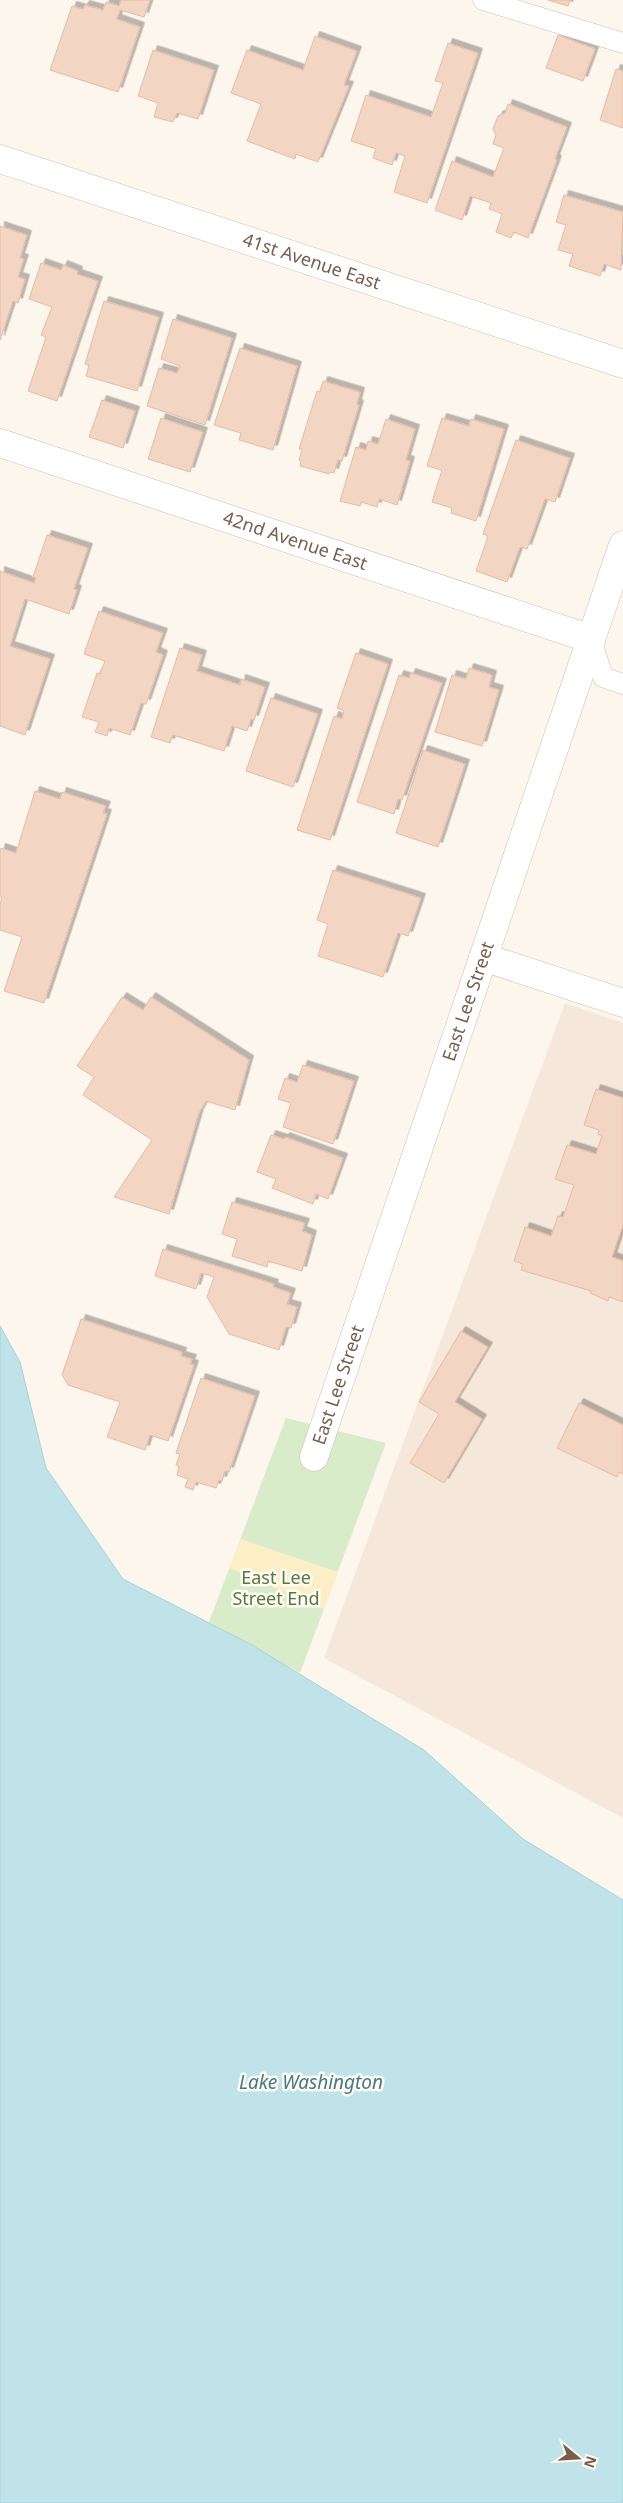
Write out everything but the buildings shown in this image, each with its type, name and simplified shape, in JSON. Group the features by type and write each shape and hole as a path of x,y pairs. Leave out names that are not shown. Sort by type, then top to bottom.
{"street":[{"name":"41st Avenue East","path":"0,159 623,364"},
{"name":"42nd Avenue East","path":"0,443 591,639"},
{"name":"East Lee Street","path":"314,1457 623,545"},
{"path":"484,957 623,1003"}],"lane":[{"path":"483,0 623,43"},
{"path":"591,639 603,678 623,684"}],"shaded area":[{"path":"565,1003 623,1023 623,1818 324,1658"}],"green space":[{"name":"East Lee Street End","path":"286,1418 386,1443 300,1673 209,1622"}],"sand":[{"path":"241,1539 338,1572 324,1609 229,1568"}],"water":[{"name":"Lake Washington","path":"0,1326 20,1362 46,1468 123,1579 252,1645 424,1750 523,1839 623,1900 623,2503 0,2503"}]}
